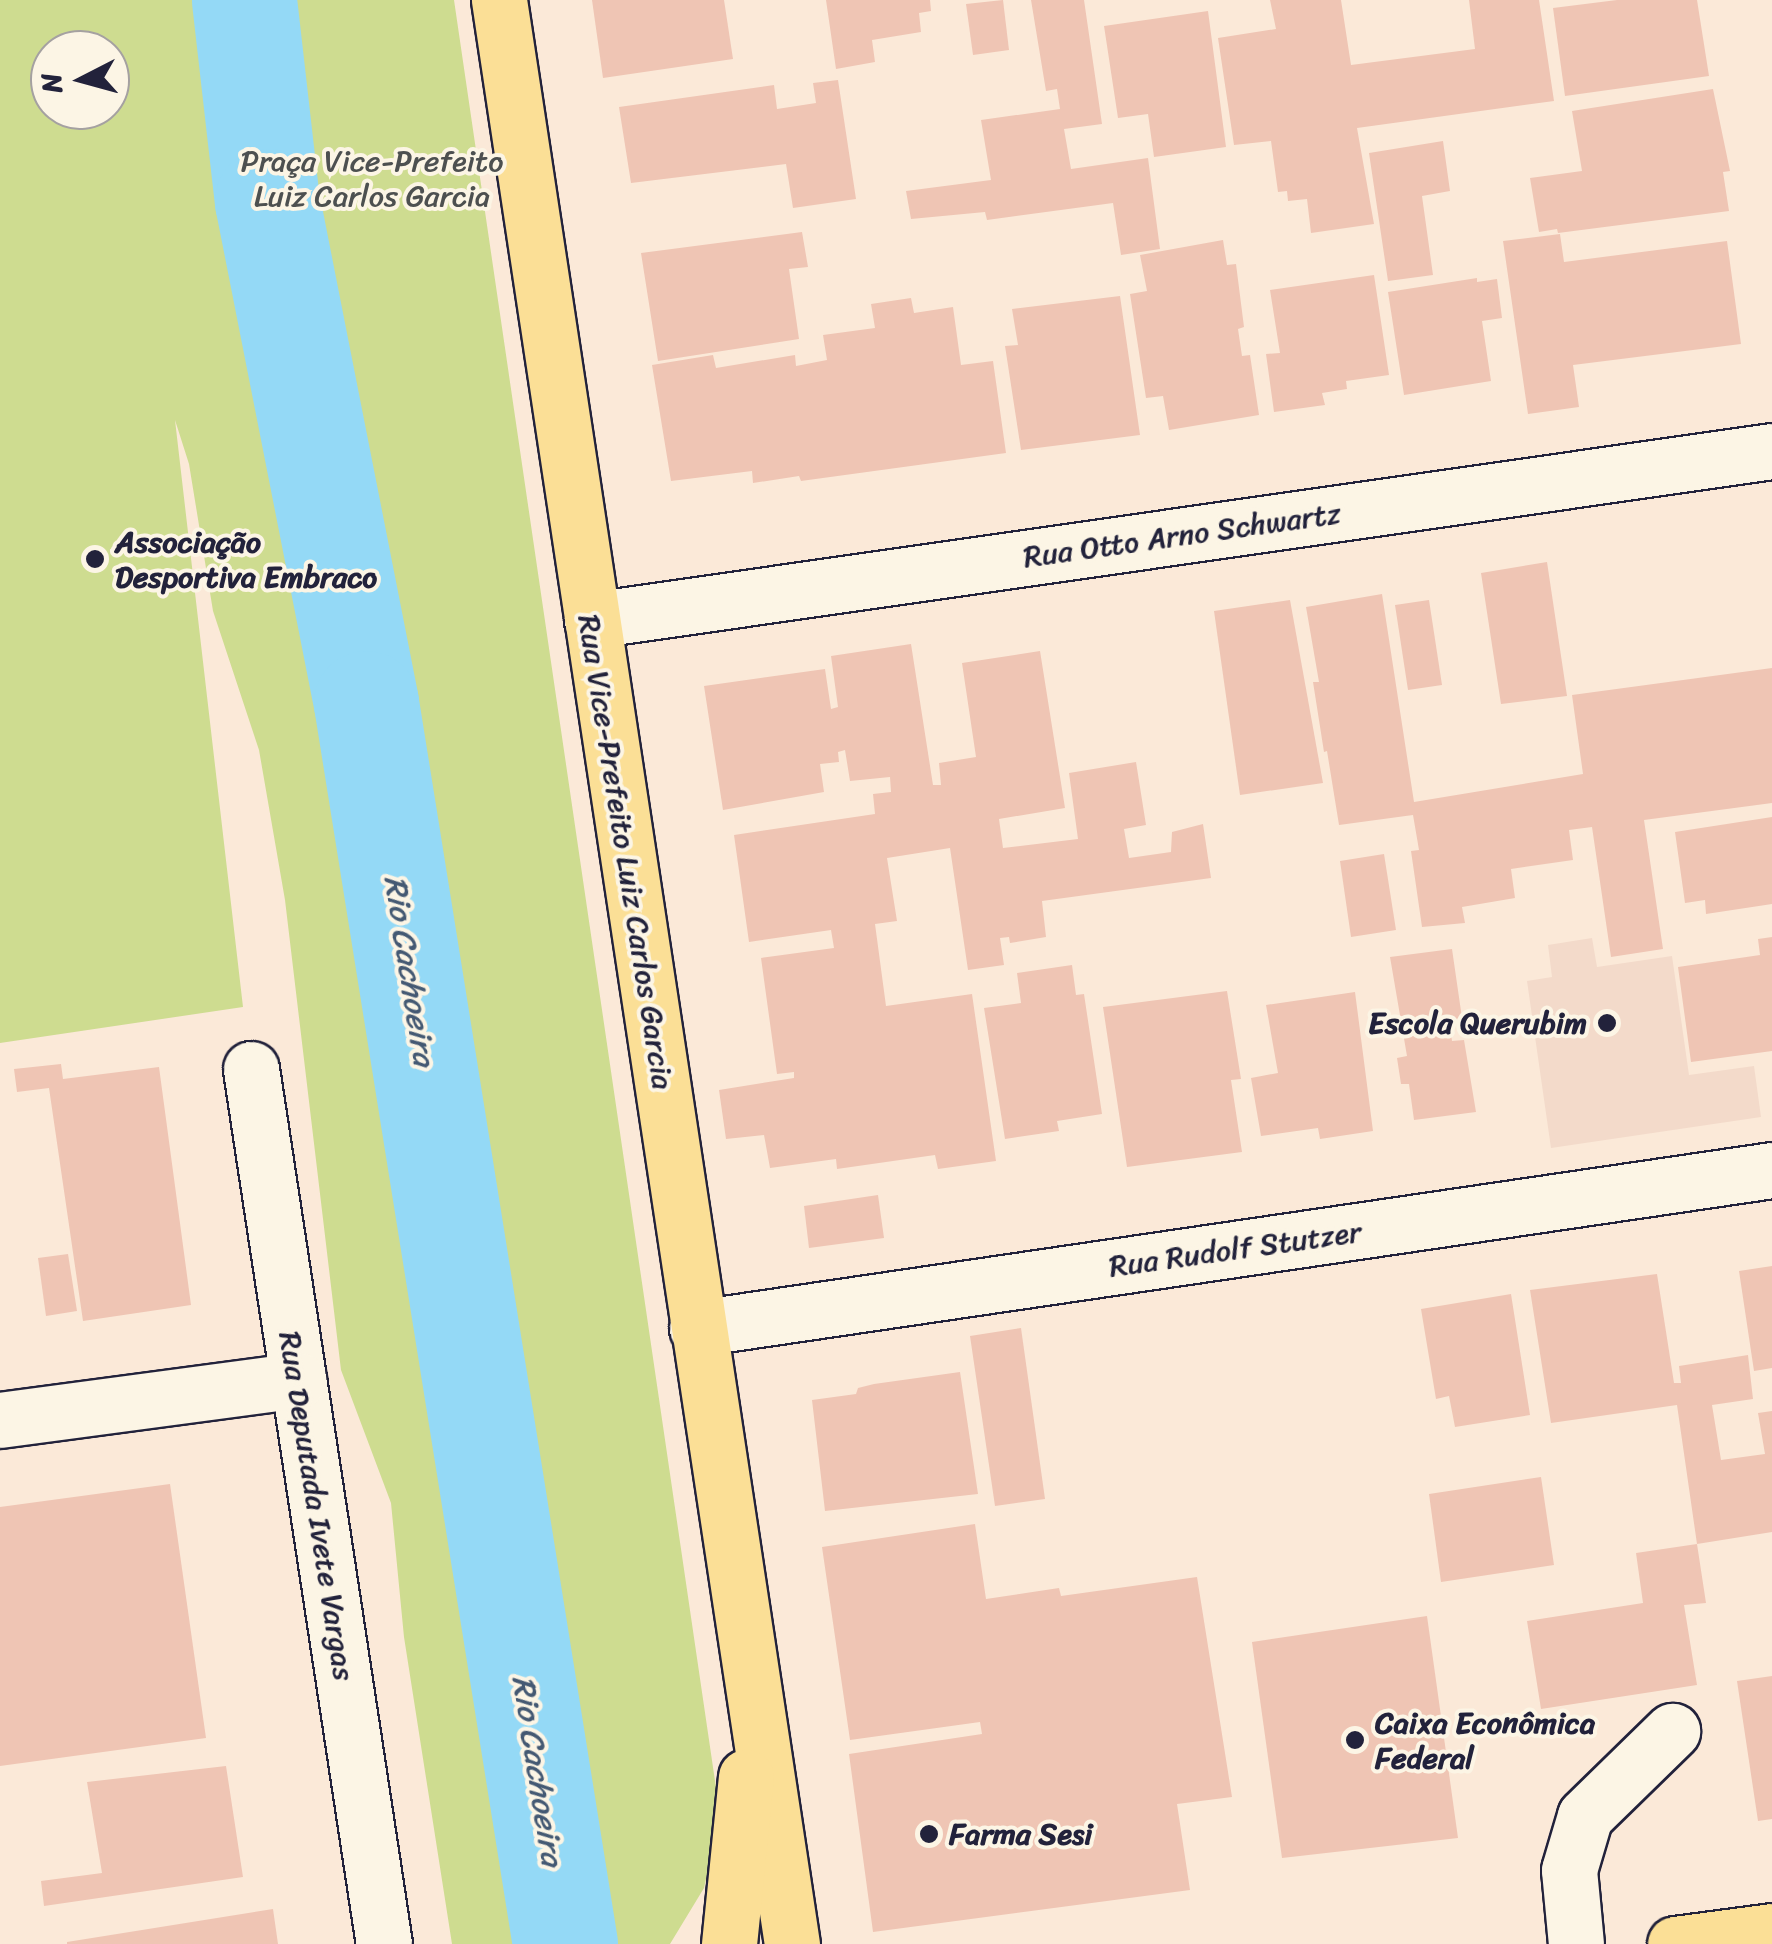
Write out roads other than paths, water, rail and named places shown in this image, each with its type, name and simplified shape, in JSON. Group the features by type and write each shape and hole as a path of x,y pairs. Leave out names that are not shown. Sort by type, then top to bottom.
{"main road":[{"name":"Rua Vice-Prefeito Luiz Carlos Garcia","path":"499,0 792,1944"},
{"name":"Rua Vice-Prefeito Luiz Carlos Garcia","path":"729,1944 754,1705"},
{"path":"1676,1944 1772,1930"}],"street":[{"name":"Rua Otto Arno Schwartz","path":"592,620 1772,451"},
{"name":"Rua Deputada Ivete Vargas","path":"250,1068 384,1944"},
{"name":"Rua Rudolf Stutzer","path":"698,1328 1772,1170"},
{"path":"0,1420 298,1380"},
{"path":"1576,1944 1569,1870 1585,1816 1672,1731"}],"waterway":[{"name":"Rio Cachoeira","path":"244,0 267,201 366,703 565,1944"}],"place":[{"name":"Associação Desportiva Embraco","path":"95,559"},
{"name":"Escola Querubim","path":"1607,1023"},
{"name":"Caixa Econômica Federal","path":"1355,1740"},
{"name":"Farma Sesi","path":"929,1834"}],"park label":[{"name":"Praça Vice-Prefeito Luiz Carlos Garcia","path":"372,178"}]}
